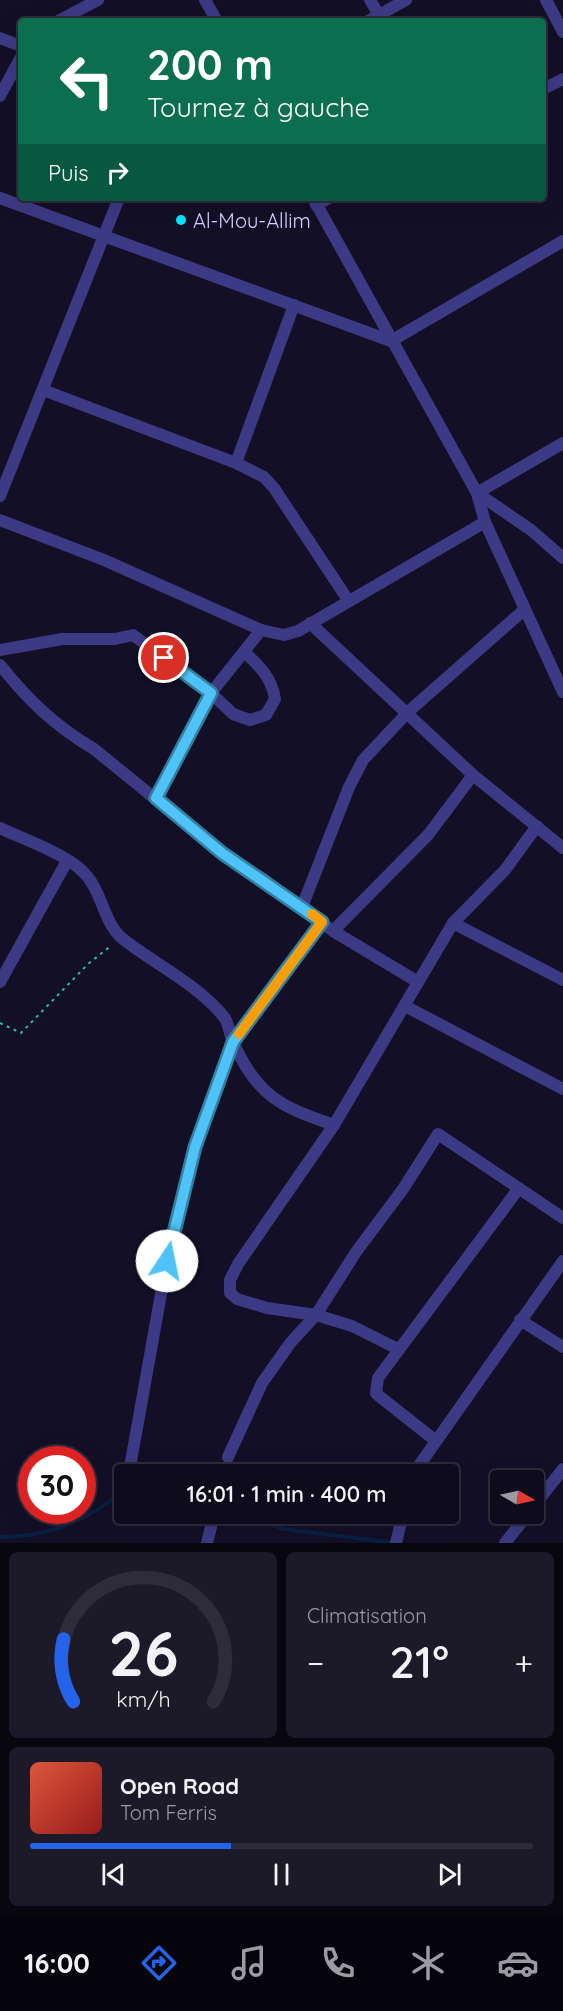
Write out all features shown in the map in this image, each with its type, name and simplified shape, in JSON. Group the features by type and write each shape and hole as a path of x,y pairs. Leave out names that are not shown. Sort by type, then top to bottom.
{"street":[{"path":"64,18 98,0"},
{"path":"205,0 215,18"},
{"path":"370,0 374,18 406,0"},
{"path":"546,0 563,32"},
{"path":"0,38 18,45"},
{"path":"0,96 18,63"},
{"path":"546,88 563,80"},
{"path":"0,198 392,341"},
{"path":"0,496 118,201"},
{"path":"314,201 477,493 485,522 563,693"},
{"path":"392,341 563,242"},
{"path":"236,463 294,305"},
{"path":"43,390 236,463 264,477 274,488 348,600"},
{"path":"477,493 563,443"},
{"path":"477,493 531,530 563,558"},
{"path":"0,520 104,560 261,630 292,634 485,522"},
{"path":"302,907 349,787 363,760 408,712 524,610"},
{"path":"310,624 408,712 473,775 563,848"},
{"path":"156,798 211,693 261,630"},
{"path":"0,650 62,639 115,639 133,634 211,693 233,714 242,719 261,717 272,708 275,699 270,681 258,664 244,652"},
{"path":"0,665 29,701 156,798 222,853 302,907 333,931 418,982"},
{"path":"333,931 428,835 473,775"},
{"path":"398,1349 361,1330 316,1315 267,1308 237,1299 232,1296 229,1287 238,1264 334,1125 453,923 505,870 537,826"},
{"path":"0,828 67,861 87,876 110,923 121,937 189,985 225,1018 233,1042 257,1084 278,1103 334,1125"},
{"path":"0,982 67,861"},
{"path":"131,1464 171,1238 195,1147 233,1042 322,922"},
{"path":"453,923 563,980"},
{"path":"405,1006 563,1089"},
{"path":"228,1457 262,1383 291,1342 316,1315 356,1252 403,1189 438,1134 563,1218"},
{"path":"436,1441 376,1393 378,1378 519,1188"},
{"path":"420,1464 563,1261"},
{"path":"520,1320 563,1347"},
{"path":"544,1493 563,1469"},
{"path":"396,1543 401,1524"},
{"path":"505,1543 520,1524"},
{"path":"207,1543 211,1527"}],"path":[{"path":"0,1023 21,1033 88,964 121,937"}],"waterway":[{"path":"0,1537 35,1534 67,1525 97,1510 114,1497"},
{"path":"269,1524 284,1529 394,1543"}],"slow traffic":[{"path":"239,1034 322,922 312,914"}],"place":[{"name":"Al-Mou-Allim","path":"181,220"}],"route":[{"path":"164,658 211,693 156,798 222,853 262,878 322,922 233,1042 195,1147 167,1261"}]}
